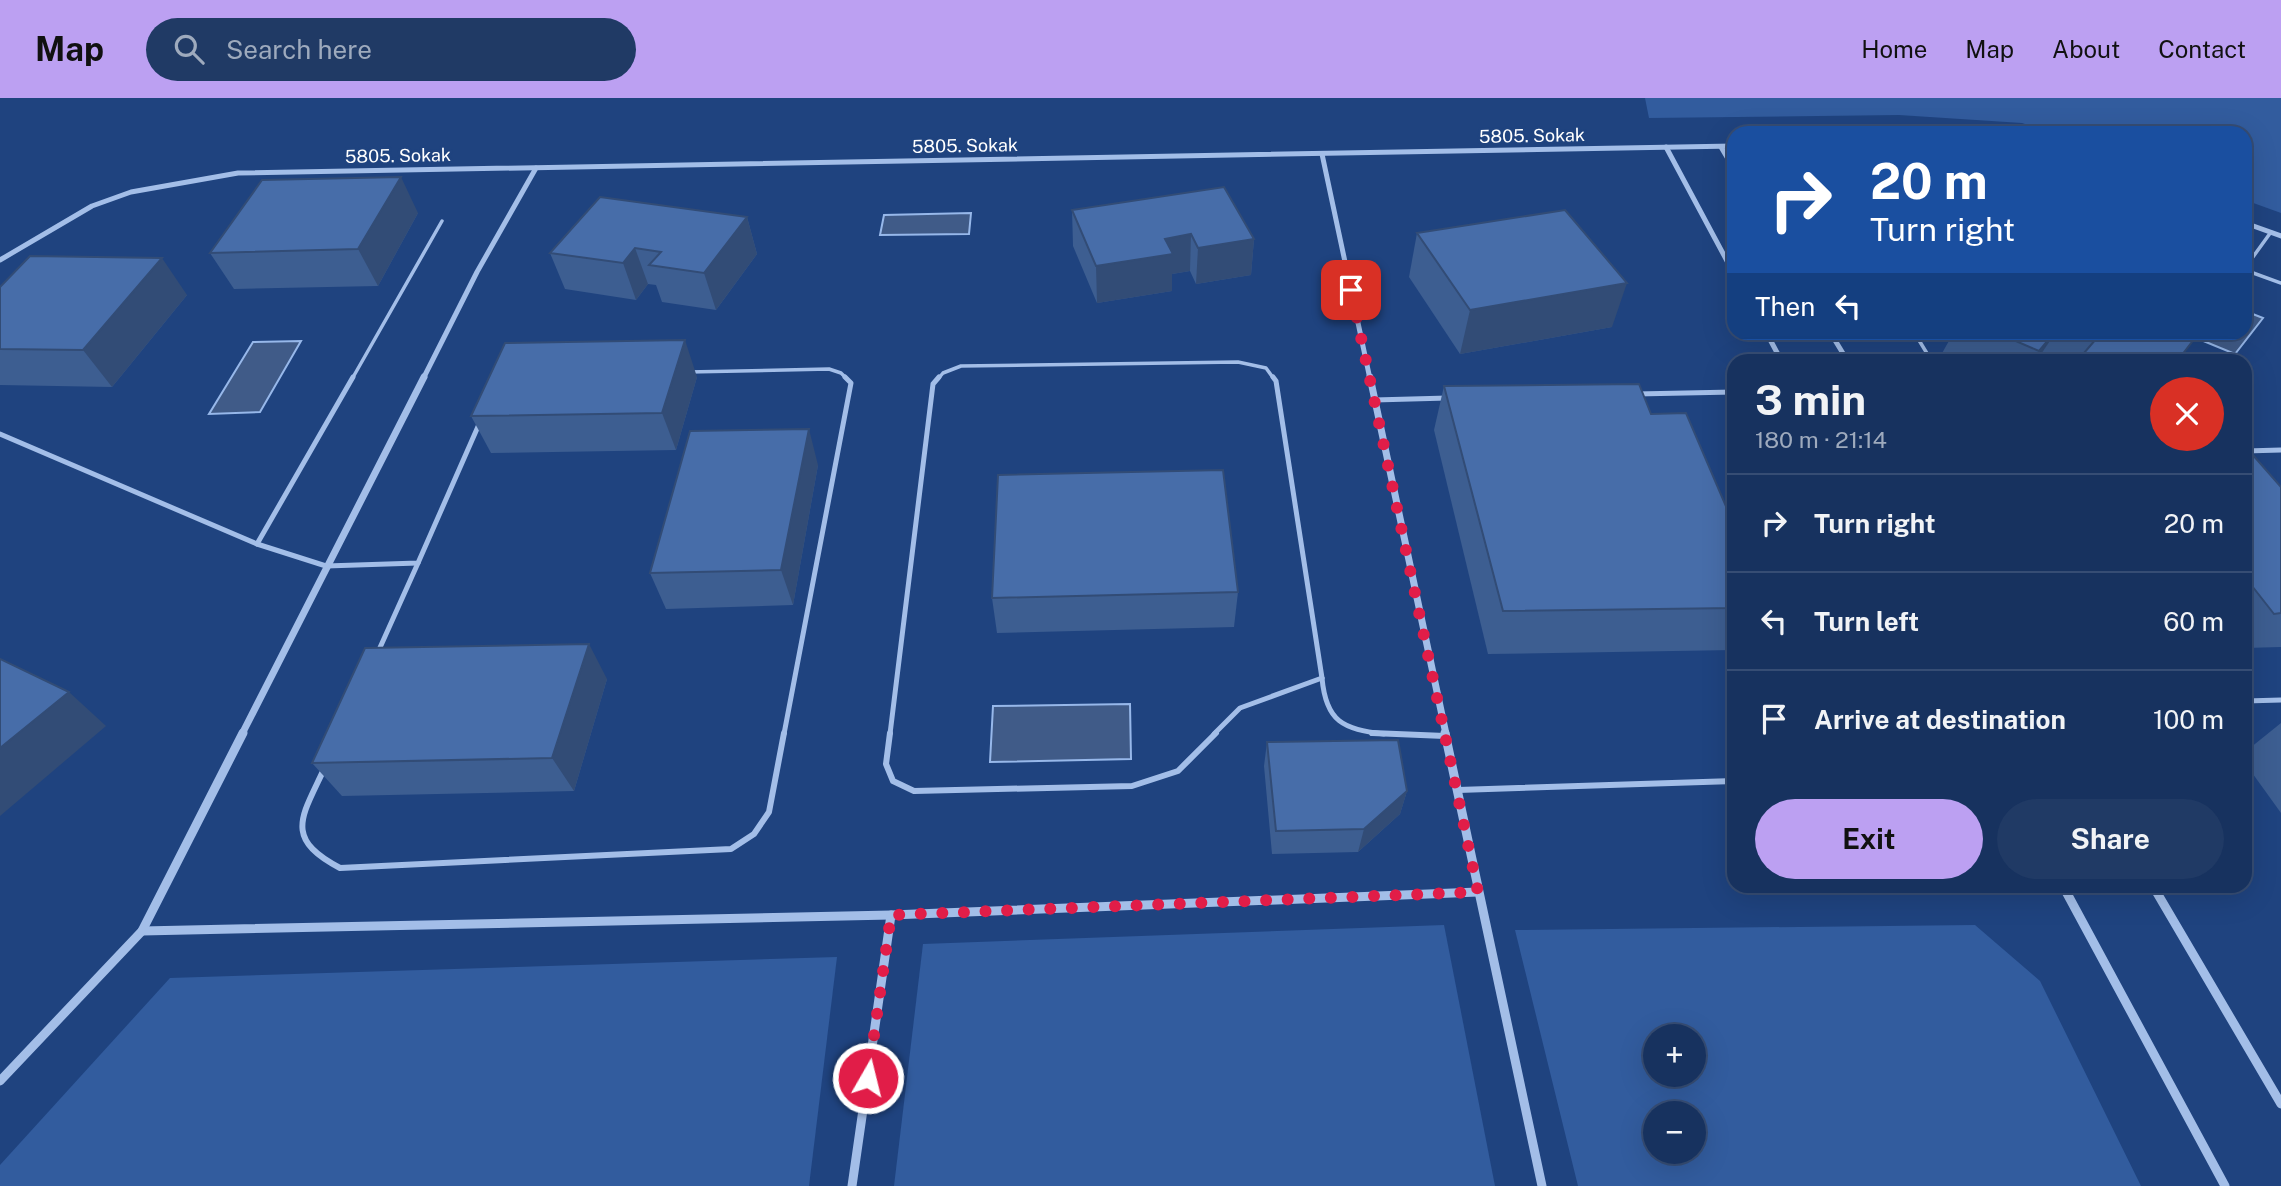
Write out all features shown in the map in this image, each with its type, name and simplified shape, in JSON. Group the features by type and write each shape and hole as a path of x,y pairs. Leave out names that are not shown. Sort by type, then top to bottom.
{"street":[{"path":"1721,146 1727,157"},
{"name":"5805. Sokak","path":"0,260 92,206 131,192 238,173 1727,146"},
{"path":"1666,148 1727,261"},
{"path":"1322,153 1542,1186"},
{"path":"0,1081 142,931 477,272 536,168"},
{"path":"2252,225 2281,236"},
{"path":"142,931 891,915 1478,892"},
{"path":"2067,893 2225,1186"},
{"path":"2157,893 2281,1104"},
{"path":"852,1186 891,915"}],"lane":[{"path":"257,544 442,221"},
{"path":"2252,259 2271,232"},
{"path":"2252,272 2281,283"},
{"path":"1322,678 1240,708 1178,771 1132,786 914,791 894,781 886,764 933,384 943,373 961,366 1238,362 1266,368 1276,381 1322,678 1326,708 1340,723 1363,732 1446,736"},
{"path":"329,759 301,821 304,845 319,859 340,868 731,849 754,834 769,812 851,383 841,373 828,369 676,372"},
{"path":"1626,394 1727,392"},
{"path":"1374,400 1450,398"},
{"path":"374,661 486,410"},
{"path":"0,434 257,544 326,566 418,563"},
{"path":"2252,450 2281,450"},
{"path":"2252,701 2281,700"},
{"path":"1456,790 1727,781"}],"shaded area":[{"path":"1645,98 2281,98 2281,213 2252,203 2252,126 2031,126 2022,123 1899,115 1649,118"},
{"path":"971,213 969,234 880,235 884,215"},
{"path":"2252,314 2263,318 2252,332"},
{"path":"2201,340 2246,340 2235,354"},
{"path":"301,341 260,412 209,414 253,342"},
{"path":"1130,704 1131,759 990,762 993,706"},
{"path":"1444,925 1495,1186 894,1186 923,944"},
{"path":"1975,925 2040,981 2141,1186 1578,1186 1515,930"},
{"path":"837,957 809,1186 0,1186 0,1165 170,978"}],"building":[{"path":"401,177 358,249 210,253 262,180"},
{"path":"1224,187 1254,239 1198,248 1191,234 1165,239 1173,254 1096,266 1072,210"},
{"path":"600,197 747,217 704,273 649,265 661,252 635,248 623,263 550,253"},
{"path":"1565,210 1627,283 1470,310 1417,233"},
{"path":"30,256 162,258 83,350 0,349 0,287"},
{"path":"685,340 662,413 471,416 505,343"},
{"path":"2014,340 2048,340 2039,351"},
{"path":"2095,340 2193,340 2183,354 2083,354"},
{"path":"1639,384 1651,414 1686,413 1727,509 1727,608 1503,611 1444,386"},
{"path":"809,429 781,570 650,573 690,431"},
{"path":"2252,454 2281,487 2281,613 2274,614 2252,586"},
{"path":"1223,470 1238,592 992,598 998,475"},
{"path":"589,644 552,758 312,763 365,648"},
{"path":"0,659 69,692 0,748"},
{"path":"1398,740 1407,791 1364,829 1276,831 1267,742"}],"route":[{"path":"868,1078 891,915 1478,892 1351,290"}]}
